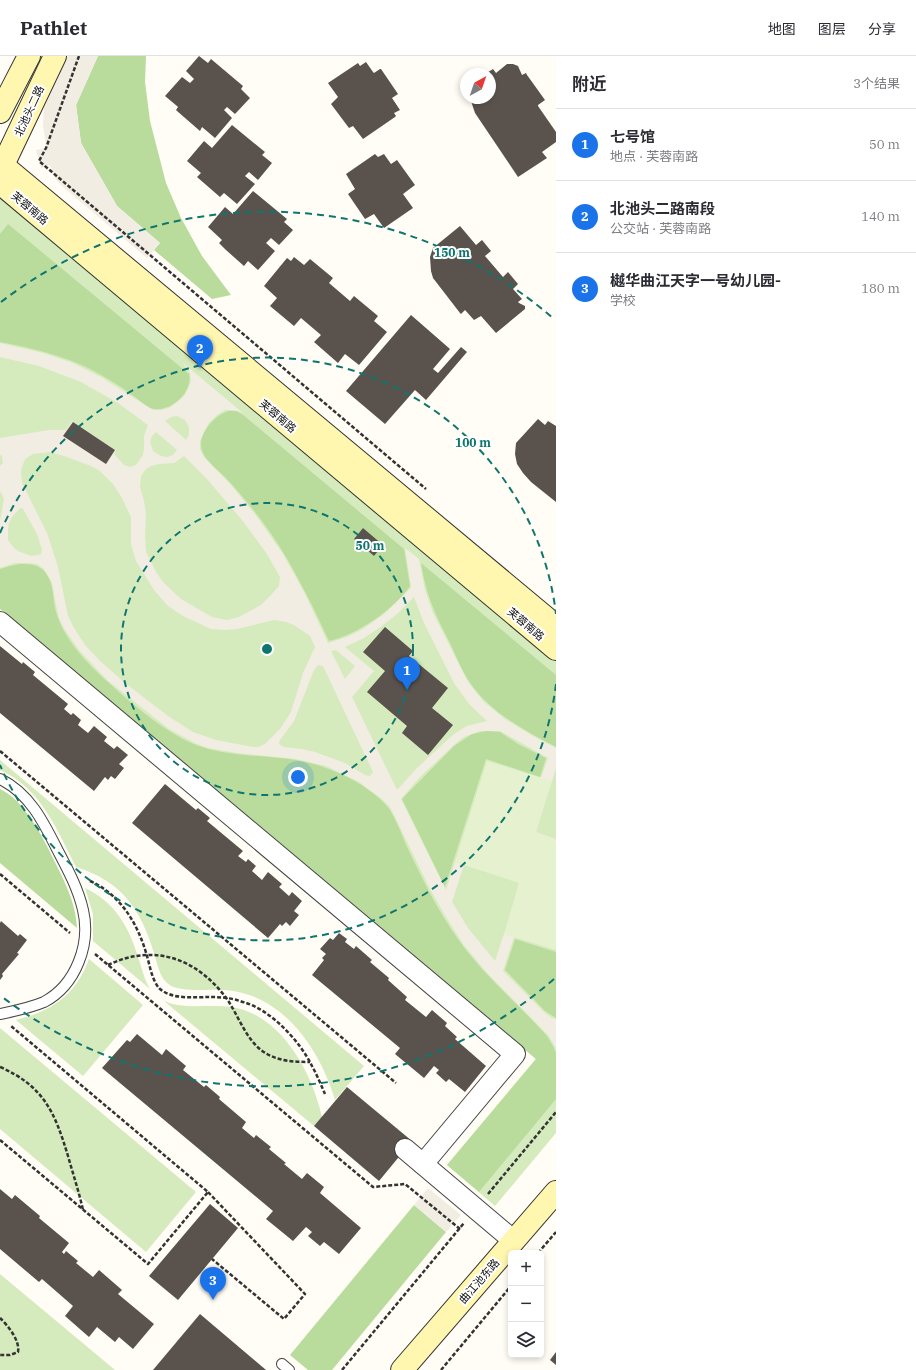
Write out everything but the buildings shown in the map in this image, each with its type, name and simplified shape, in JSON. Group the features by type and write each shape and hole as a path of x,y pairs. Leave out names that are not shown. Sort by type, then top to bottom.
{"main road":[{"path":"0,112 29,56"},
{"name":"北池头二路","path":"1,170 55,56"},
{"name":"芙蓉南路","path":"1,170 556,626"},
{"name":"芙蓉南路","path":"1,170 556,649"},
{"name":"曲江池东路","path":"402,1370 556,1192"}],"street":[{"path":"0,622 515,1054 422,1164"},
{"path":"405,1149 514,1241"}],"lane":[{"path":"0,780 18,790 29,802 47,830 71,874 84,911 85,934 84,944 76,968 67,982 56,994 32,1007 3,1018"}],"path":[{"path":"79,56 46,148 39,160 430,491"},
{"path":"0,751 396,1083"},
{"path":"0,874 373,1187 405,1184 460,1228"},
{"path":"71,874 94,882 118,900 131,917 141,938 150,970 160,989 169,994 191,997 226,998 245,1002 271,1016 294,1038 310,1062 325,1094"},
{"path":"108,965 126,958 146,954 173,957 190,964 205,975 226,998 247,1034 254,1044 262,1051 272,1057 285,1061 310,1062"},
{"path":"3,1018 208,1192 305,1294 284,1319 212,1259"},
{"path":"0,1067 15,1074 28,1083 40,1094 49,1106 60,1129 83,1210"},
{"path":"342,1370 556,1112"},
{"path":"0,1140 148,1264 208,1192"},
{"path":"541,1250 556,1232"},
{"path":"441,1370 508,1290"},
{"path":"0,1318 15,1338 18,1352 15,1354 0,1355"}],"green space":[{"path":"98,56 146,56 145,82 150,121 166,183 181,218 202,256 231,295 212,299 154,250 160,243 117,206 81,143 76,105"},
{"path":"0,195 556,657 556,1133 495,1206 447,1165 536,1059 0,609"},
{"path":"8,224 189,374 188,387 180,399 168,407 162,409 152,409 112,381 79,364 46,352 0,342 0,234"},
{"path":"236,411 242,414 404,549 410,586 403,595 384,613 363,627 340,638 329,641 297,577 270,531 225,477 210,463 203,453 201,446 207,427 223,413","holes":["363,528 383,545 374,556 354,539"]},
{"path":"421,563 556,675 556,747 508,719 477,692 464,672 440,623 432,604"},
{"path":"20,564 37,566 48,576 52,587 55,610 61,625 78,652 101,676 129,701 166,729 190,743 225,753 284,758 329,769 360,784 377,796 389,809 425,884 451,928 478,965 547,1036 556,1053 556,1099 479,1192 447,1165 536,1059 0,609 0,569"},
{"path":"487,731 500,732 518,744 546,758 540,777 486,759 445,887 402,799 454,746 472,734"},
{"path":"0,760 364,1066 335,1100 328,1081 309,1044 296,1027 281,1013 264,1001 245,993 224,990 194,990 178,988 172,986 164,980 160,973 143,923 127,899 105,880 76,867 46,811 26,788 14,778 0,770"},
{"path":"487,761 552,781 536,832 556,839 556,950 504,934 519,883 455,862"},
{"path":"0,789 20,804 41,835 63,878 71,898 77,928 0,863"},
{"path":"85,888 105,900 119,916 130,936 150,989 93,941 93,914"},
{"path":"515,939 556,952 556,1018 545,1011 505,970"},
{"path":"89,959 143,1005 83,1076 16,1020 41,1012 61,1000 70,992 84,972"},
{"path":"164,1001 172,1004 189,1006 231,1007 249,1012 265,1021 279,1033 292,1048 302,1064 311,1082 322,1117 314,1126"},
{"path":"0,1028 196,1192 146,1252 0,1129"},
{"path":"414,1205 446,1232 332,1370 308,1370 290,1355"},
{"path":"0,1274 115,1370 0,1370"}],"shaded area":[{"path":"68,56 98,56 76,105 81,143 117,206 160,243 147,258 62,186 54,177 50,165 41,168 36,150 46,148 43,126 44,108"},
{"path":"0,343 43,353 73,363 101,377 153,410 169,408 185,395 191,382 190,373 183,363 243,413 225,410 217,415 209,423 204,432 200,441 200,449 204,457 231,485 255,514 283,554 304,592 328,643 347,637 363,629 384,614 407,592 411,587 405,548 419,559 425,590 433,613 468,682 484,702 505,719 556,748 556,768 552,781 541,778 548,758 500,731 480,731 464,737 456,743 419,778 401,799 446,890 455,862 464,865 452,902 468,928 495,961 504,934 514,937 503,971 544,1012 556,1019 556,1048 548,1035 487,973 463,944 430,889 390,807 382,799 359,782 326,766 296,759 237,753 208,748 169,729 107,680 79,650 65,630 59,618 52,583 44,569 37,564 29,563 15,563 0,568 0,521 4,499 0,491 0,466 3,463 2,456 0,455 0,438 49,430 66,430 72,421 116,450 114,454 124,465 130,467 136,465 143,455 144,436 148,425 118,403 81,382 39,366 0,357","holes":["177,416 185,420 189,427 189,435 186,440 165,421 171,417","72,423 115,450 106,464 64,436","156,432 177,450 173,455 167,457 161,456 153,451 150,442 152,436","50,452 91,466 100,471 113,484 131,517 131,544 136,561 154,590 168,606 183,616 211,629 226,630 237,629 274,620 294,625 310,636 315,647 303,673 291,712 280,729 265,744 258,747 253,747 216,740 193,732 168,716 125,683 100,661 85,645 68,616 58,567 47,533 22,483 21,470 25,459 33,454","184,456 207,479 242,520 267,554 280,577 279,586 261,605 239,617 227,620 212,617 181,599 163,582 146,552 146,514 140,487 141,476 146,469 159,464 174,463","20,508 23,509 37,534 42,550 41,554 31,556 18,551 13,547 8,540 9,523","414,597 424,623 454,683 469,704 487,721 467,726 454,734 417,768 397,790 352,697 374,671 345,647 364,638 396,615","336,650 355,666 345,679 331,651","318,665 323,666 373,772 370,776 365,775 345,763 315,752 284,747 279,744 280,740 294,721 314,670"]},
{"path":"428,1188 461,1215 446,1232 414,1205"}],"place":[{"name":"北池头二路南段","path":"200,368"},
{"name":"七号馆","path":"407,690"},
{"name":"樾华曲江天字一号幼儿园-","path":"213,1300"}]}
